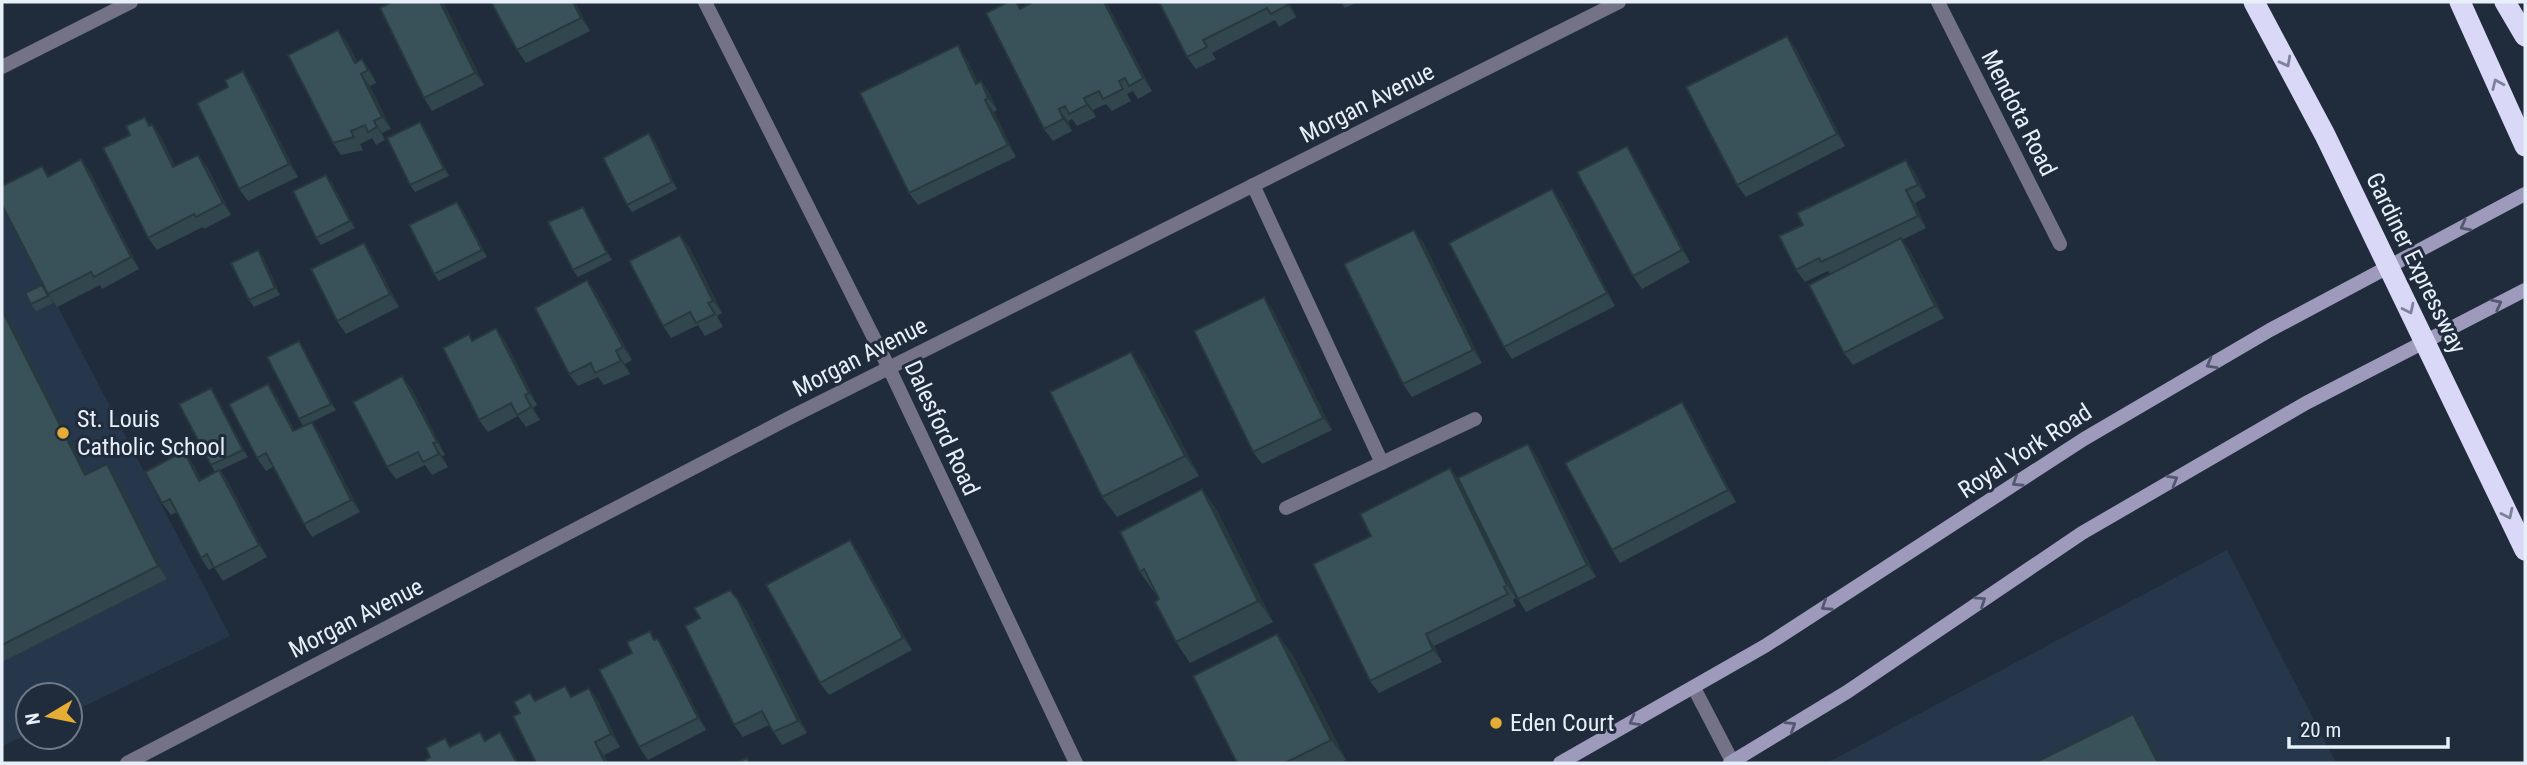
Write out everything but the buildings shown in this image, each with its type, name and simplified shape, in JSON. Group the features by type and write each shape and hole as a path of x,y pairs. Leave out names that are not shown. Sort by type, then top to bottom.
{"highway":[{"name":"Gardiner Expressway","path":"2254,2 2325,135 2525,550"},
{"path":"2460,2 2525,146"},
{"path":"2505,2 2525,36"}],"main road":[{"name":"Royal York Road","path":"1560,763 1765,646 2084,439 2270,330 2525,194"},
{"path":"1732,763 1847,692 2082,533 2306,404 2525,289"}],"street":[{"path":"2,67 131,2"},
{"name":"Dalesford Road","path":"705,2 889,368 1076,763"},
{"name":"Morgan Avenue","path":"127,763 889,368 1619,2"},
{"name":"Mendota Road","path":"1938,2 2060,244"},
{"path":"1253,185 1382,463"},
{"path":"1286,508 1475,419"},
{"path":"1693,688 1732,763"}],"shaded area":[{"name":"St. Louis Catholic School","path":"2,200 230,636 84,706 84,681 14,681 14,740 2,746"},
{"path":"2227,550 2336,763 1827,763"}],"place":[{"name":"St. Louis Catholic School","path":"63,433"},
{"name":"Eden Court","path":"1496,723"}]}
